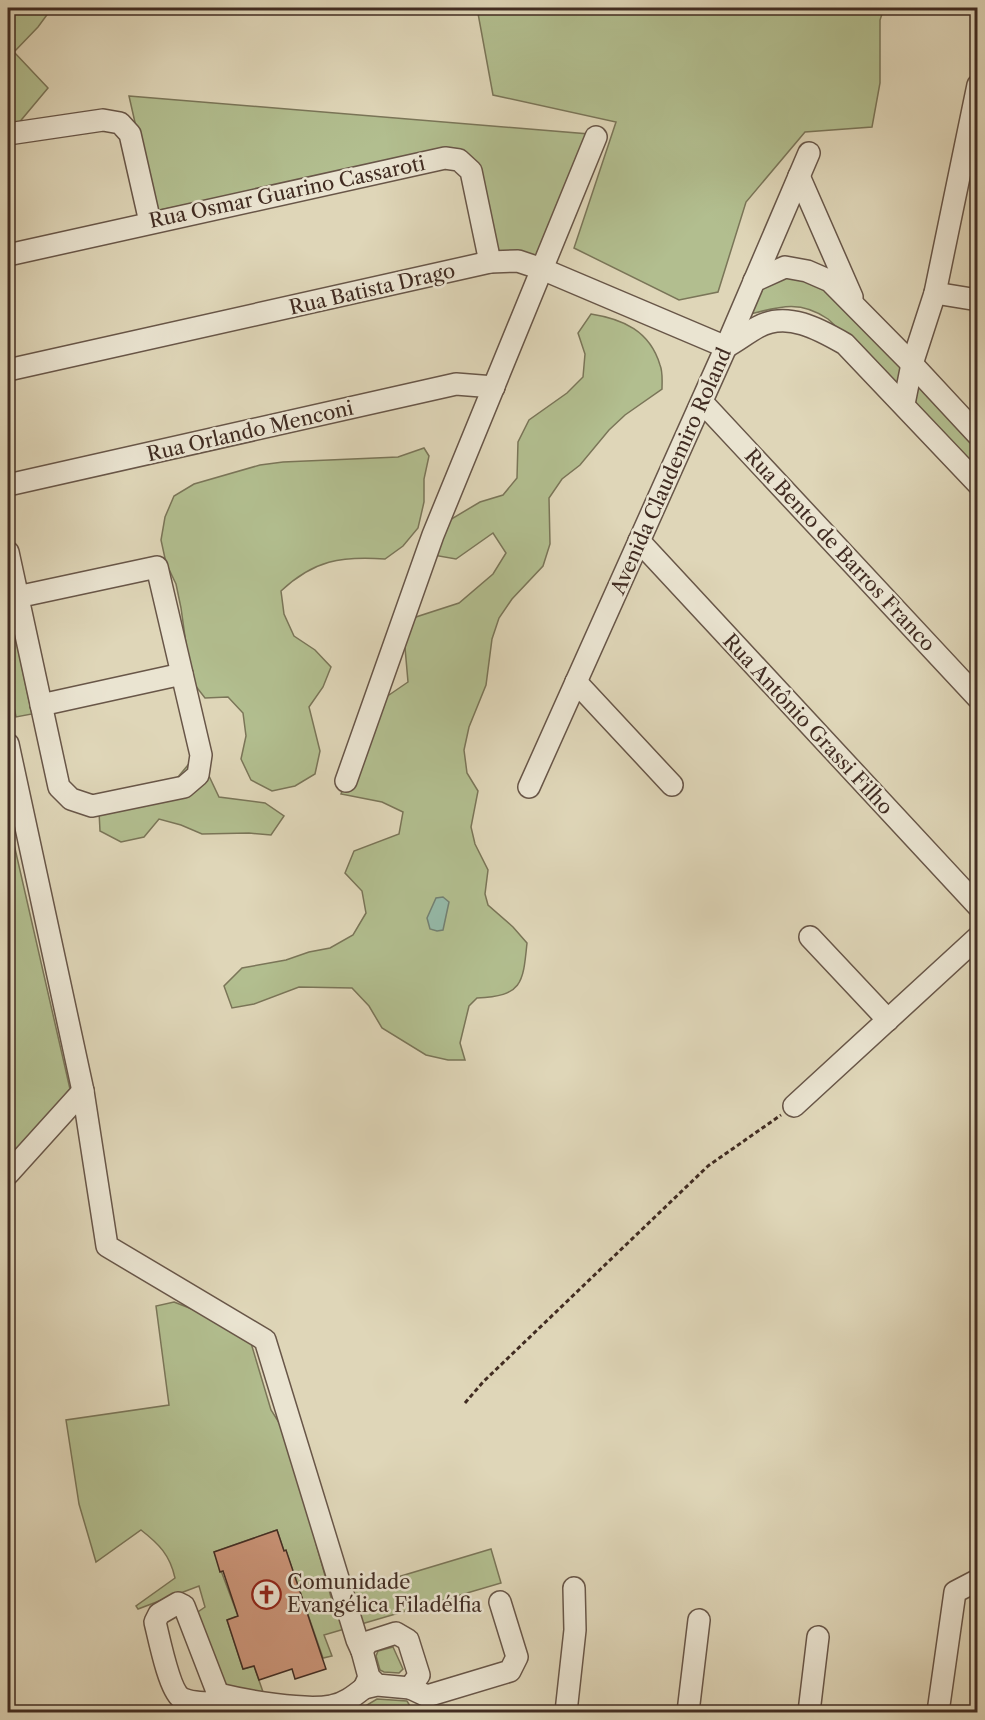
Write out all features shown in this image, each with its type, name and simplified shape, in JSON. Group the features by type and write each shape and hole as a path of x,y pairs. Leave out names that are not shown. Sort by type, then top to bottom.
{"street":[{"path":"904,404 912,364 935,293 970,156 978,85"},
{"path":"8,134 103,120 120,123 130,134 150,222"},
{"path":"346,781 433,535 596,137"},
{"name":"Avenida Claudemiro Roland","path":"529,787 702,402 808,153"},
{"name":"Rua Osmar Guarino Cassaroti","path":"8,255 445,158 459,160 471,171 490,262"},
{"path":"799,176 857,308"},
{"name":"Rua Batista Drago","path":"8,370 490,262 518,261 726,347"},
{"path":"754,281 785,267 807,271 830,281 978,435"},
{"path":"935,293 978,300"},
{"path":"726,347 760,326 786,320 818,328 845,344 978,484"},
{"name":"Rua Orlando Menconi","path":"8,485 456,384 494,387"},
{"name":"Rua Bento de Barros Franco","path":"702,402 978,698"},
{"name":"Rua Antônio Grassi Filho","path":"639,541 978,906"},
{"path":"8,552 17,597 59,787 71,800 92,806 184,787 198,775 201,755 157,567 17,597"},
{"path":"41,705 182,674"},
{"path":"576,682 672,785"},
{"path":"8,744 83,1091 107,1246 265,1340 362,1644 370,1684"},
{"path":"810,937 888,1020"},
{"path":"794,1106 978,937"},
{"path":"8,1174 83,1091"},
{"path":"938,1713 955,1592 976,1580"},
{"path":"566,1713 575,1630 574,1588"},
{"path":"218,1694 248,1701 307,1707 331,1706 348,1700 370,1684 421,1693 510,1671 516,1657 500,1602"},
{"path":"688,1713 699,1620"},
{"path":"362,1644 396,1633 408,1640 421,1693"},
{"path":"809,1713 818,1637"}],"path":[{"path":"465,1403 483,1382 708,1166 794,1106"}],"shaded area":[{"path":"8,8 52,8 38,27 14,52 48,88 17,125 8,127"},
{"path":"477,8 884,8 880,20 880,83 872,127 805,132 746,202 718,292 679,300 574,248 616,122 493,95"},
{"path":"129,96 589,134 539,262 496,251 451,151 155,211"},
{"path":"785,273 817,283 902,365 899,385 828,319 817,313 788,306 747,315 759,286"},
{"path":"591,314 624,323 650,343 660,365 662,389 625,415 609,430 580,465 562,479 549,498 550,544 543,566 512,599 499,618 492,639 486,685 469,727 464,750 467,773 478,791 471,827 475,844 488,870 485,894 488,905 527,943 521,978 512,991 492,997 477,998 469,1006 460,1043 465,1060 448,1060 426,1055 382,1028 369,1006 352,988 299,987 254,1004 232,1008 224,986 242,968 286,960 330,948 353,935 366,913 362,891 345,873 354,851 399,834 403,812 382,802 341,794 373,706 408,682 404,636 416,617 459,603 493,574 506,553 493,533 456,559 433,555 448,521 480,502 503,495 517,478 518,442 529,420 567,393 583,377 585,354 578,333"},
{"path":"915,378 977,446 977,473 911,401"},
{"path":"424,448 429,456 424,479 424,502 418,528 403,546 385,559 355,558 317,566 305,572 281,591 284,614 294,636 315,650 331,667 323,687 309,707 320,751 315,774 295,786 272,791 251,780 241,759 246,736 243,713 228,697 205,698 191,680 176,584 166,563 161,540 165,517 174,496 194,484 260,465 398,457"},
{"path":"8,602 32,714 16,717 8,678"},
{"path":"188,765 209,776 219,797 265,803 284,816 271,835 202,834 159,819 144,837 121,842 100,831 99,811 173,783"},
{"path":"8,818 70,1089 8,1163"},
{"path":"443,897 449,902 443,930 430,929 427,918 436,898"},
{"path":"174,1302 210,1316 251,1343 271,1410 285,1432 331,1597 491,1549 501,1583 324,1635 332,1656 323,1658 277,1530 214,1552 238,1616 227,1620 243,1669 254,1666 263,1692 221,1690 192,1616 205,1607 199,1586 138,1609 136,1606 175,1578 163,1551 141,1530 96,1562 79,1504 66,1420 169,1405 156,1306"},
{"path":"393,1647 403,1669 399,1673 380,1670 376,1656 378,1651"},
{"path":"377,1699 407,1701 410,1712 365,1712 367,1705"},
{"path":"450,1706 526,1711 526,1712 445,1712"}],"building":[{"name":"Comunidade Evangélica Filadélfia","path":"277,1530 284,1551 286,1550 326,1669 295,1679 292,1669 259,1680 254,1666 243,1669 227,1620 238,1616 214,1552"}],"place":[{"name":"Comunidade Evangélica Filadélfia","path":"266,1594"}]}
